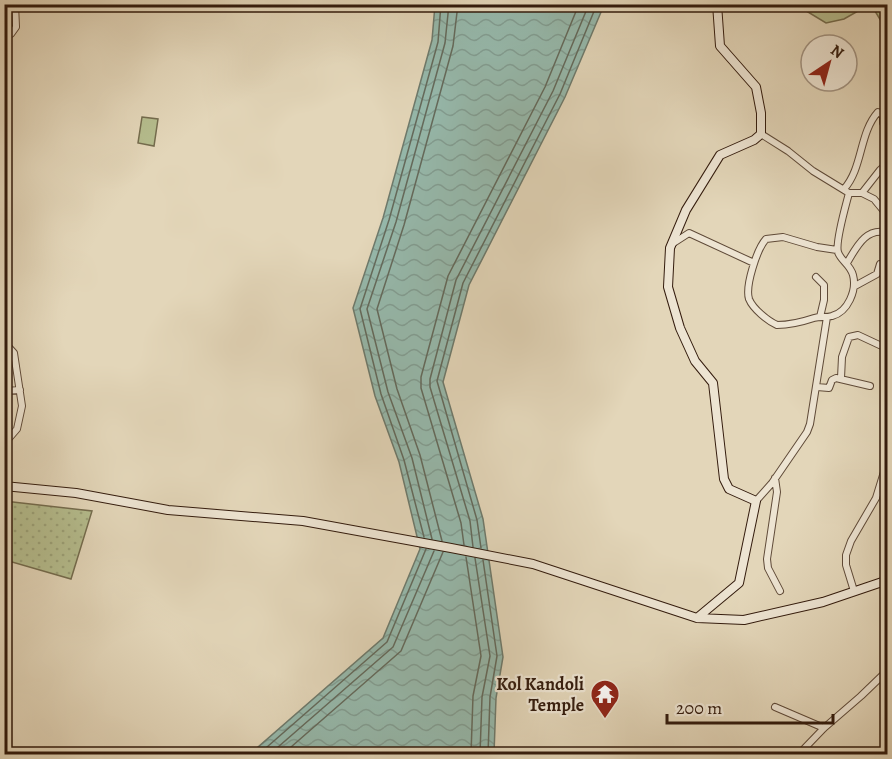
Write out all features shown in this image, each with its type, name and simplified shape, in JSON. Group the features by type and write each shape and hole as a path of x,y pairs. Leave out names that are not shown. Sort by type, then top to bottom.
{"main road":[{"path":"697,618 739,583 756,501 729,489 724,479 713,383 695,361 680,328 668,287 671,244 686,210 720,154 754,140 761,134 761,113 756,87 720,46 717,4"},
{"path":"4,486 76,493 168,510 303,521 396,537 533,564 697,618 744,620 796,609 888,580"}],"street":[{"path":"4,35 11,34 16,27 15,4"},
{"path":"837,250 846,191 878,112 883,114 883,123 888,128"},
{"path":"761,134 846,191 862,193 877,201 888,216"},
{"path":"862,193 879,170 888,164"},
{"path":"847,263 866,236 878,231 888,233"},
{"path":"671,244 691,233 754,263"},
{"path":"855,286 853,274 837,250 783,237 769,238 762,244 754,263 749,298 758,311 771,322 781,326 836,315 845,306 855,286 878,274 880,264"},
{"path":"756,501 807,432 817,387 824,317 824,285 816,276"},
{"path":"841,378 842,357 849,337 858,335 888,349"},
{"path":"4,342 14,352 22,406 17,429 4,444"},
{"path":"817,387 829,388 834,378 870,386"},
{"path":"4,391 20,390"},
{"path":"854,591 846,565 846,555 851,541 876,498 886,474 888,459"},
{"path":"775,478 777,492 767,559 768,568 780,591"},
{"path":"799,754 888,670"},
{"path":"775,707 824,728"}],"green space":[{"path":"803,5 887,5 887,31 875,11 858,11 844,19 826,23 803,9"},
{"path":"142,117 158,119 154,146 138,143"},
{"path":"4,501 92,511 71,579 5,560"}],"water":[{"path":"435,5 604,5 565,97 469,285 443,382 483,519 503,657 496,698 494,754 250,754 383,638 420,549 399,462 375,396 353,308 383,218 432,40"}],"place":[{"name":"Kol Kandoli Temple","path":"605,720"}]}
